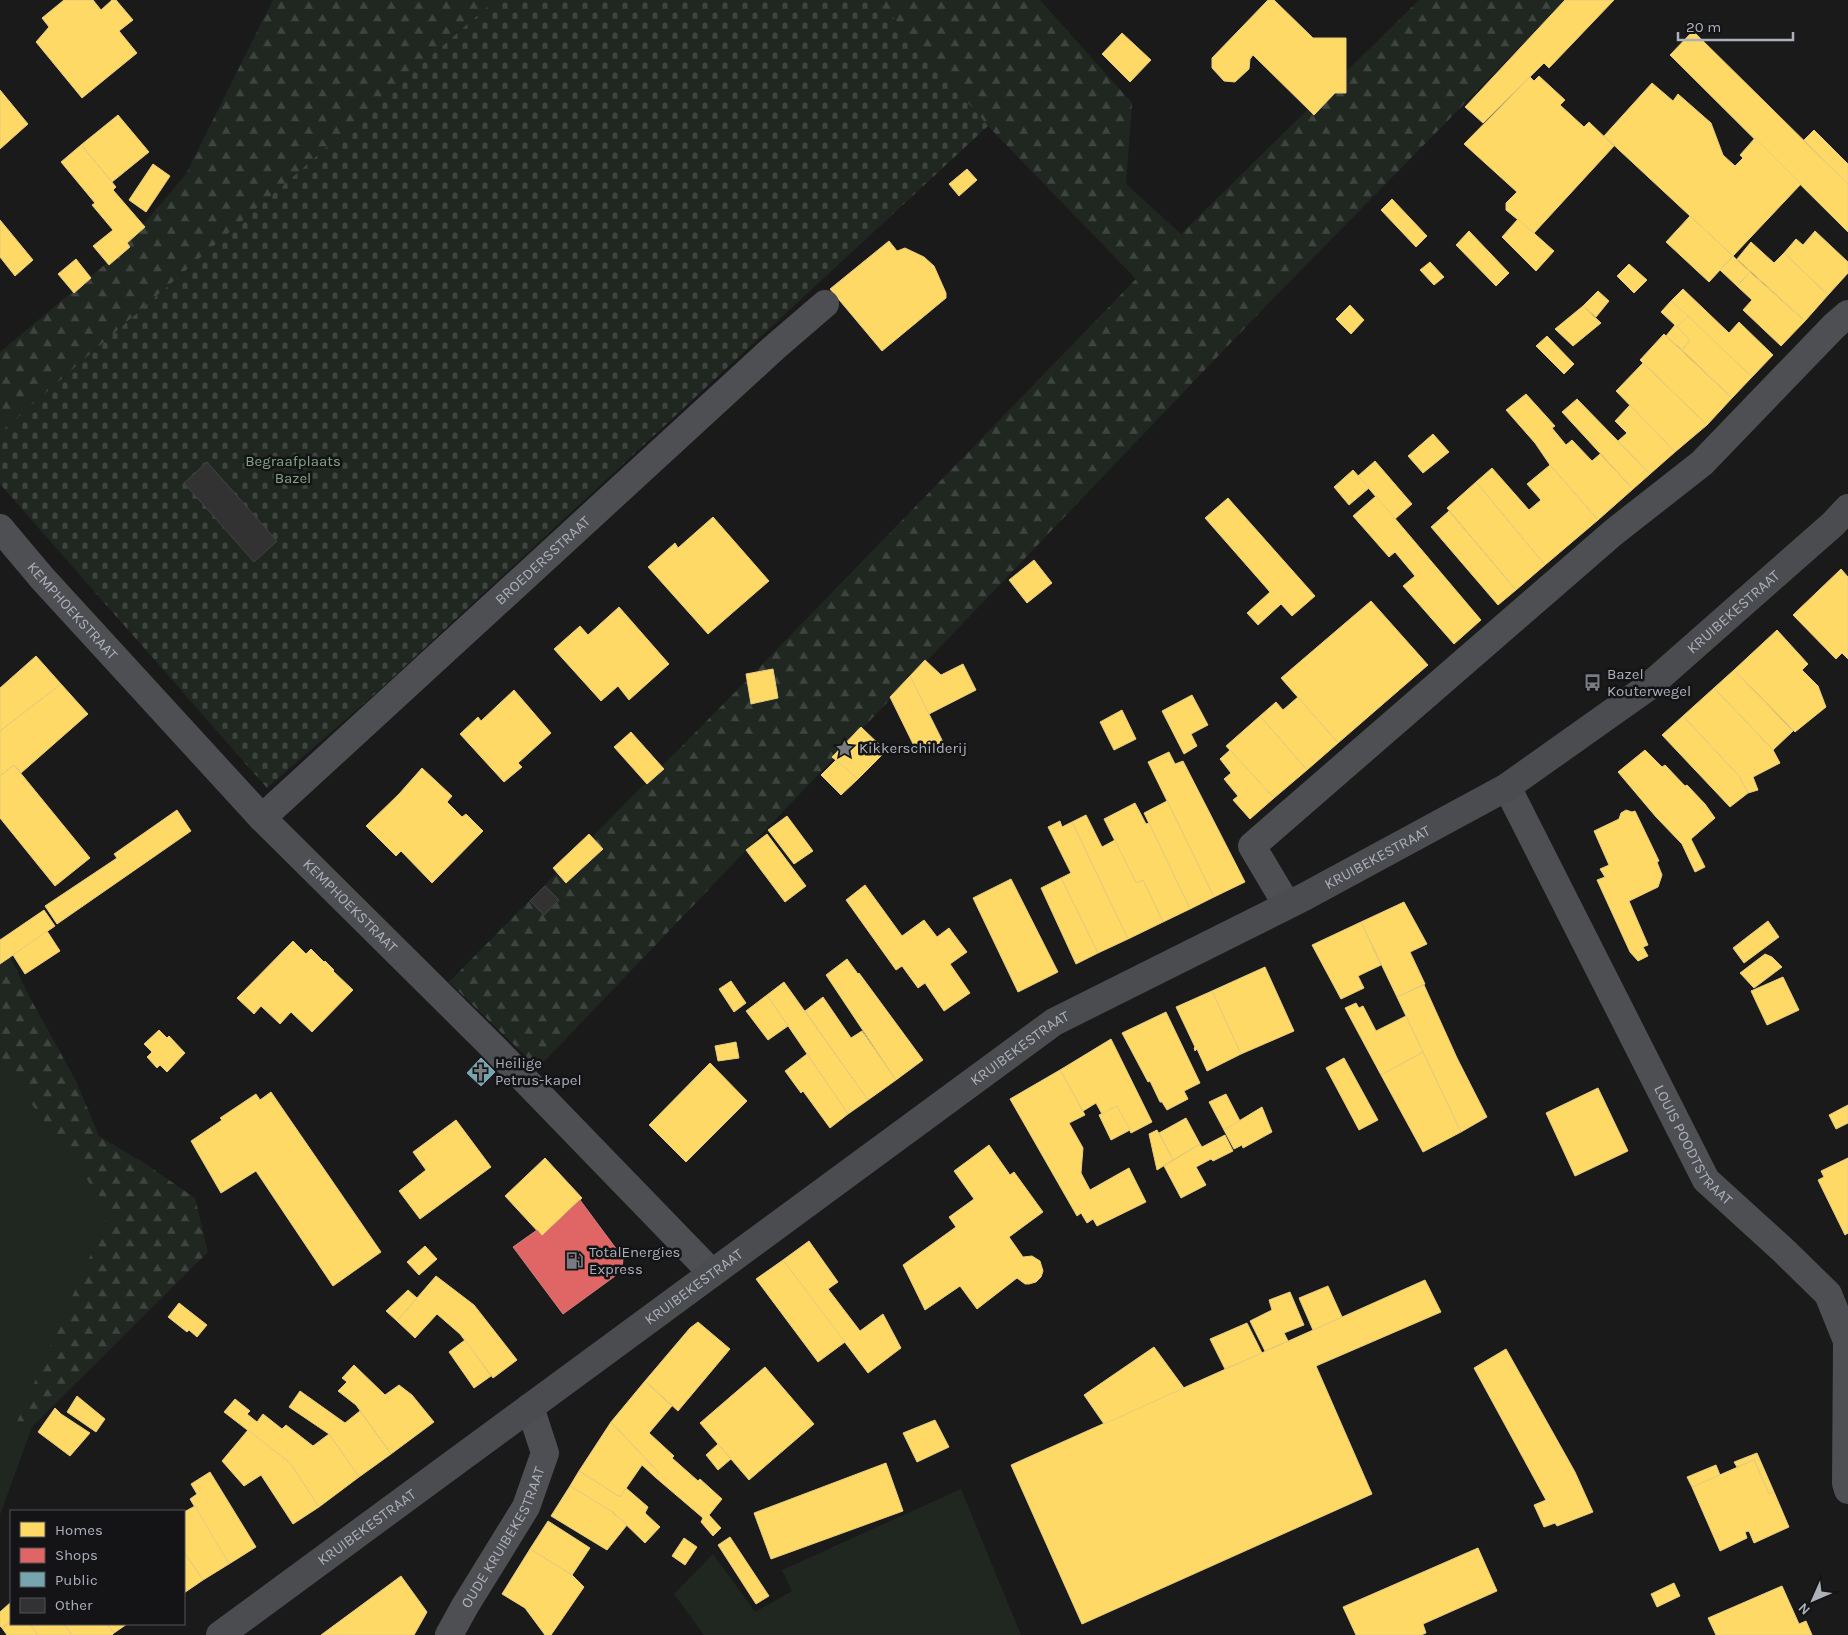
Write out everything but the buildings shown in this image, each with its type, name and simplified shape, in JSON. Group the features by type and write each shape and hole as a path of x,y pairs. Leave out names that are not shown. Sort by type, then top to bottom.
{"main road":[{"name":"KRUIBEKESTRAAT","path":"220,1635 1054,1022 1288,905 1507,787 1648,687 1834,524 1848,508"}],"street":[{"name":"BROEDERSSTRAAT","path":"262,818 775,347 825,304"},
{"path":"1288,905 1252,846 1614,532 1702,463 1848,314"},
{"name":"KEMPHOEKSTRAAT","path":"0,528 42,578 262,818 496,1050 712,1273"},
{"name":"LOUIS POODTSTRAAT","path":"1507,787 1706,1180 1828,1294 1847,1341 1846,1483 1848,1490"},
{"name":"OUDE KRUIBEKESTRAAT","path":"449,1635 526,1507 539,1471 545,1453 530,1407"}],"green space":[{"path":"273,0 495,0 0,433 0,352 119,253 186,174"},
{"name":"Begraafplaats Bazel","path":"495,0 878,0 988,126 376,693 267,788 0,484 0,433"},
{"path":"878,0 1040,0 1132,103 1126,184 1181,234 1419,0 1566,0 1263,309 538,1068 449,982 753,674 1136,279 988,126"},
{"path":"0,936 29,996 76,1081 99,1136 144,1163 195,1198 208,1252 32,1427 17,1422 110,1211 0,1061"},
{"path":"0,1061 110,1211 18,1422 32,1427 0,1515"},
{"path":"961,1489 1021,1635 704,1635 674,1594 713,1554 755,1612 792,1591 782,1570"}],"place":[{"name":"Bazel Kouterwegel","path":"1593,683"},
{"name":"Kikkerschilderij","path":"845,748"},
{"name":"Heilige Petrus-kapel","path":"481,1072"},
{"name":"TotalEnergies Express","path":"575,1261"}]}
